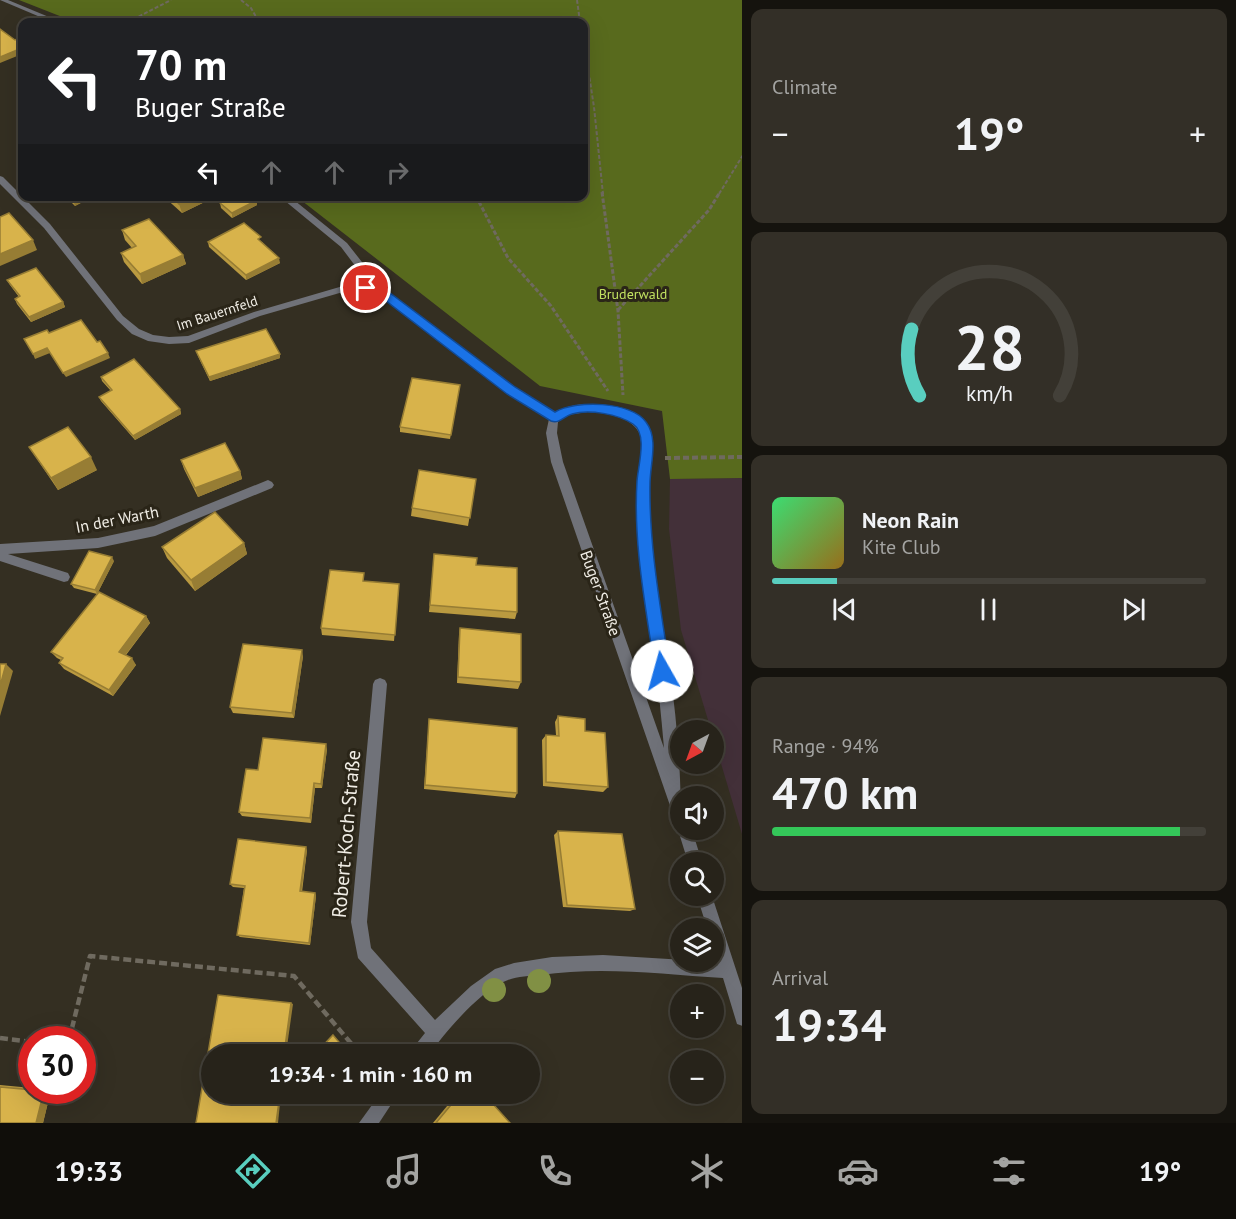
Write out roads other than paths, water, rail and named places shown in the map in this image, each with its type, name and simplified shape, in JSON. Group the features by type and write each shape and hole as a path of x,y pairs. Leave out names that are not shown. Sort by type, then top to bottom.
{"street":[{"path":"2,0 47,18"},
{"name":"Im Bauernfeld","path":"0,179 18,197"},
{"name":"Im Bauernfeld","path":"22,201 47,226 130,328 155,340 171,342 189,339 343,289 366,288"},
{"path":"289,201 344,245 364,271 366,288 386,296 511,391 555,418"},
{"name":"Buger Straße","path":"670,786 557,462 552,433 555,418 568,410 590,408 624,414 641,423 645,429 647,437 643,482 644,545 651,604 660,650 674,786"},
{"name":"In der Warth","path":"0,549 98,543 155,531 268,485"},
{"path":"0,556 64,577"},
{"name":"Robert-Koch-Straße","path":"380,684 359,922 364,952 435,1032"},
{"path":"708,906 742,1018"},
{"path":"426,1044 467,999 502,974 541,966 581,962 729,971"},
{"path":"368,1123 382,1104"}],"park label":[{"name":"Bruderwald","path":"633,294"}]}
